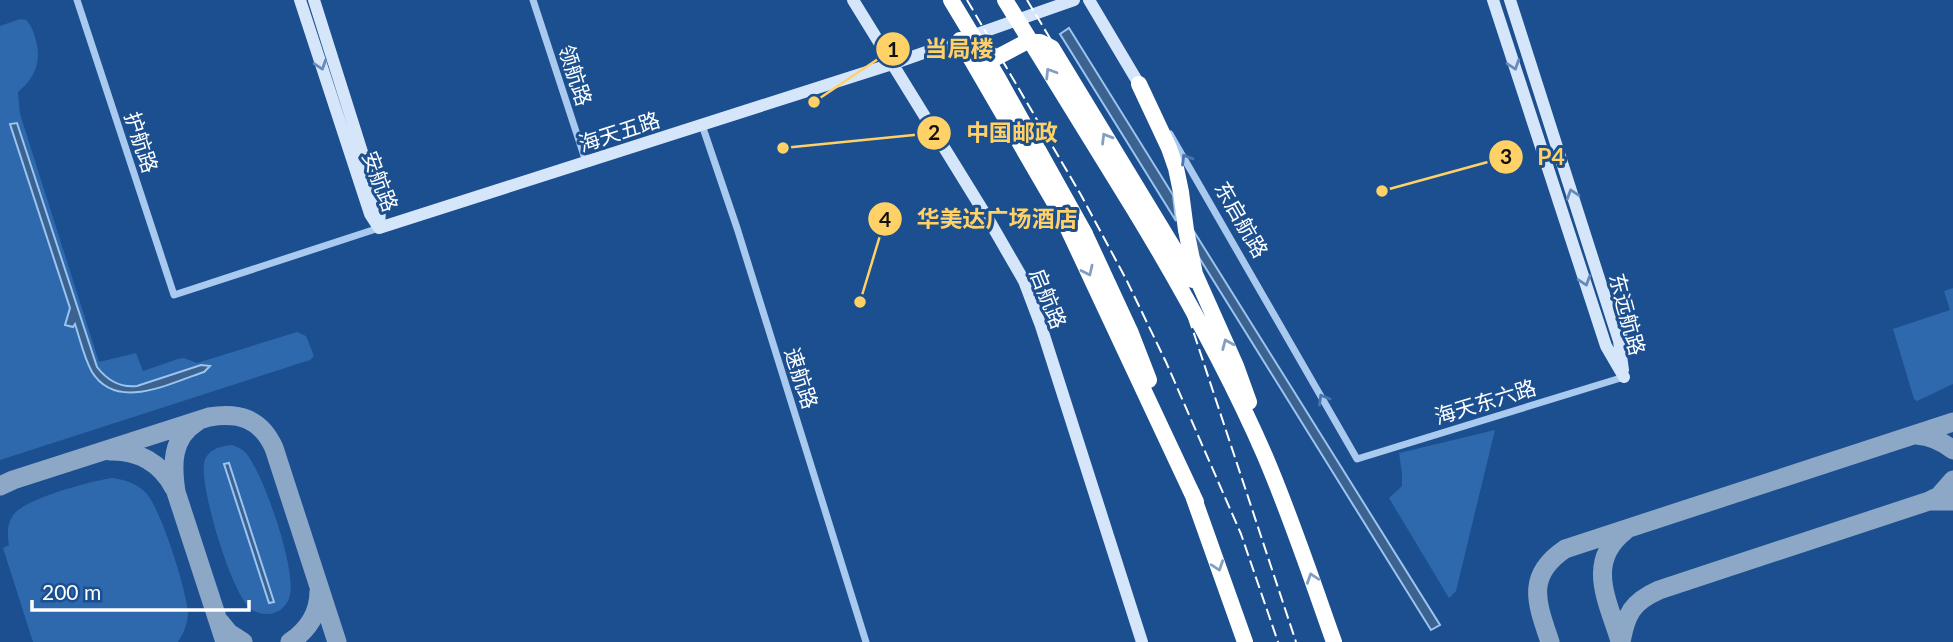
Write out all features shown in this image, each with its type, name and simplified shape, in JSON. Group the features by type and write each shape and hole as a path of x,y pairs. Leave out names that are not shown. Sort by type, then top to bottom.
{"highway":[{"path":"951,0 1085,234 1130,331 1196,502 1245,642"},
{"path":"1005,0 1165,261 1222,366 1265,455 1334,642"},
{"path":"960,40 1061,214 1196,502"},
{"path":"987,87 984,72 990,61 1026,42 1040,42 1052,48 1206,300"},
{"path":"1139,84 1176,168 1195,274 1236,366 1265,455"}],"street":[{"name":"护航路","path":"77,0 174,295"},
{"name":"安航路","path":"300,0 370,214 379,228"},
{"name":"安航路","path":"314,0 380,209 379,228"},
{"name":"领航路","path":"533,0 586,162"},
{"name":"启航路","path":"853,0 1024,281 1041,326 1142,642"},
{"name":"海天五路","path":"174,295 892,64 1074,0"},
{"name":"东启航路","path":"1089,0 1185,157 1357,459"},
{"name":"东远航路","path":"1493,0 1606,346 1623,377"},
{"name":"东远航路","path":"1510,0 1619,341 1623,377"},
{"name":"速航路","path":"702,125 737,228 866,642"},
{"name":"海天东六路","path":"1357,459 1623,377"}],"shaded area":[{"path":"20,19 26,20 31,27 38,56 32,76 18,92 20,114 99,362 136,353 143,371 184,358 197,363 297,332 306,336 314,356 310,360 0,460 0,26"},
{"path":"1069,28 1173,195 1176,221 1060,34"},
{"path":"17,123 97,367 105,376 125,386 137,386 201,365 210,366 204,372 145,391 129,392 115,390 103,384 92,372 75,324 73,327 65,325 70,308 10,124"},
{"path":"1193,230 1440,625 1431,630 1195,251"},
{"path":"1953,288 1953,384 1917,401 1914,399 1893,329 1950,310 1944,291"},
{"path":"1495,430 1456,591 1449,598 1389,498 1402,486 1399,453"},
{"path":"232,445 244,452 261,481 277,522 288,565 291,582 289,599 279,611 271,614 254,611 244,601 227,564 212,517 204,477 205,459 214,450"},
{"path":"229,463 274,602 269,603 224,464"},
{"path":"112,478 130,482 146,493 159,515 178,568 186,601 188,616 182,635 178,642 33,642 3,548 9,545 10,521 21,508 45,496"}],"taxiway":[{"path":"0,486 209,417 230,416 248,420 263,430 274,448 337,642"},
{"path":"197,422 182,436 175,453 176,492 225,642"},
{"path":"1550,642 1538,603 1539,580 1552,559 1565,549 1953,422"},
{"path":"1916,435 1927,436 1953,450"},
{"path":"110,451 130,453 148,460 169,479 174,488"},
{"path":"1929,501 1939,496 1953,480"},
{"path":"1621,642 1628,616 1636,604 1659,590 1929,501 1953,501"},
{"path":"1620,641 1606,597 1603,569 1613,543 1625,531"},
{"path":"290,642 311,620 317,607 319,591"},
{"path":"220,622 229,633 243,642"}],"railway":[{"path":"967,0 1081,195 1126,279 1166,362 1241,534 1278,642"},
{"path":"1027,0 1136,181 1164,243 1296,642"}],"place":[{"name":"当局楼","path":"814,102"},
{"name":"中国邮政","path":"783,148"},
{"name":"P4","path":"1382,191"},
{"name":"华美达广场酒店","path":"860,302"}]}
